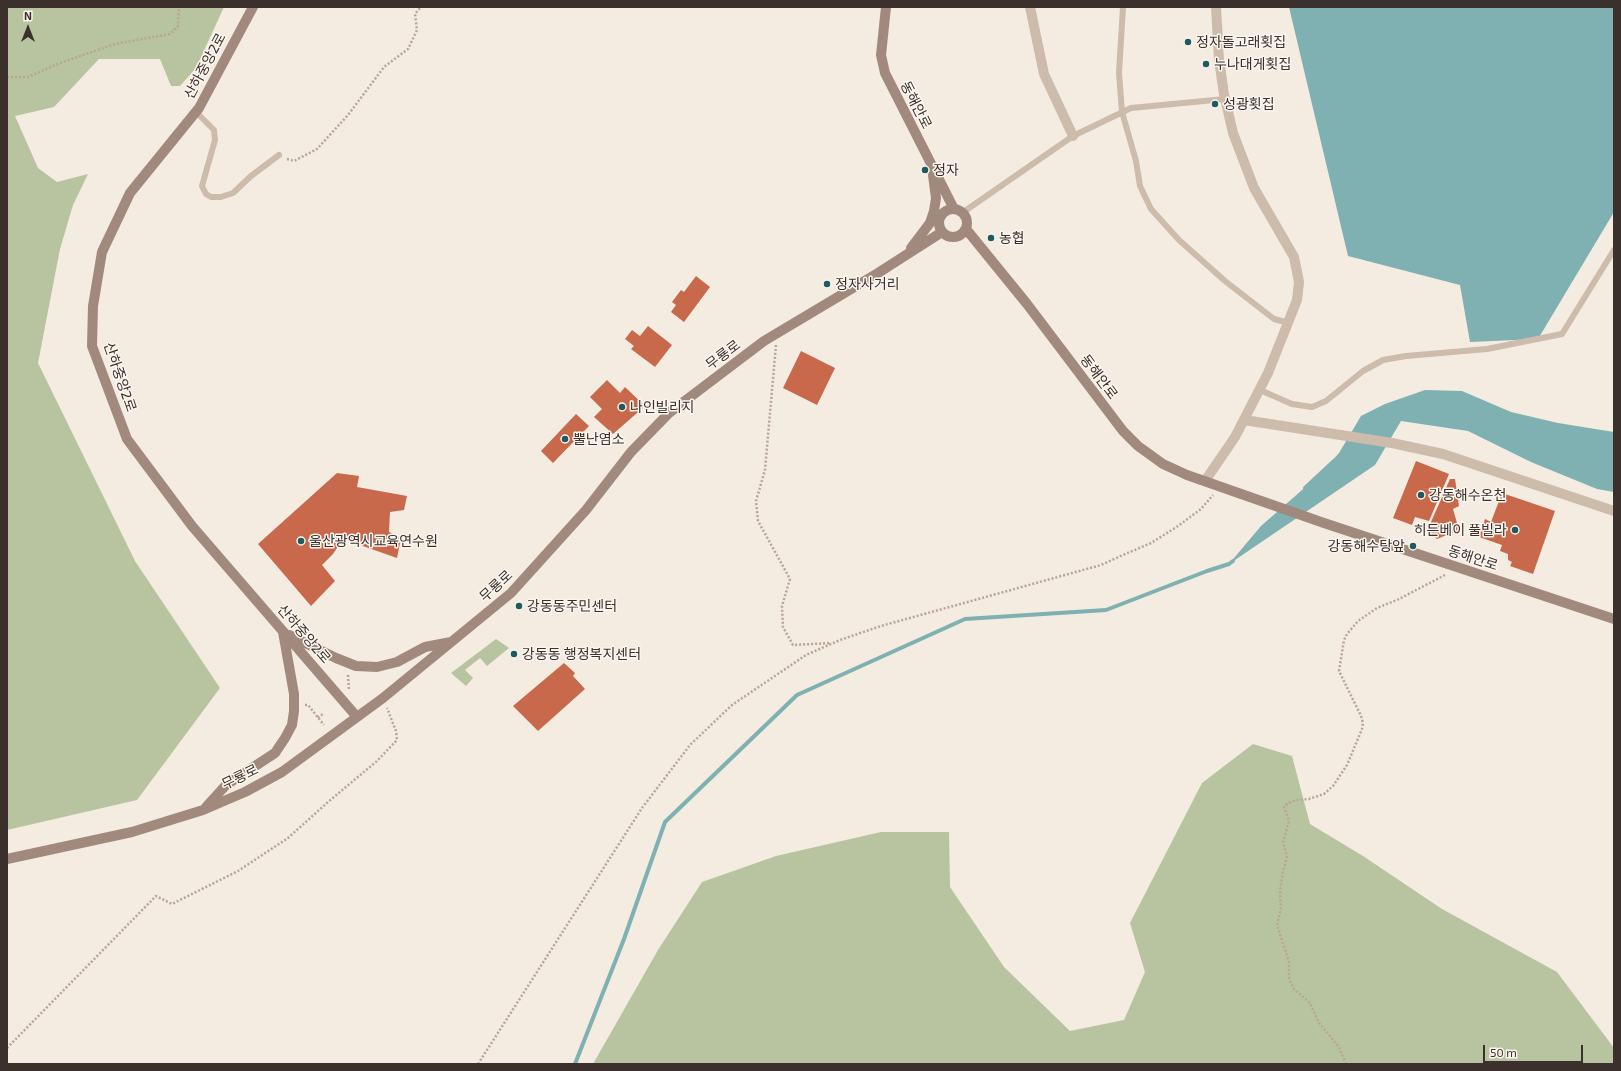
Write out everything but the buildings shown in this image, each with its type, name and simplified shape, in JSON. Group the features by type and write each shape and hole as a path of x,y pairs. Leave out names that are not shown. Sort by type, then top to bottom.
{"main road":[{"name":"산하중앙2로","path":"253,7 196,112 130,193 102,252 93,306 92,346 127,439 192,526 358,717"},
{"name":"동해안로","path":"886,7 881,55 885,73 930,164 958,211"},
{"path":"908,253 930,223 934,211 935,184 930,164"},
{"path":"958,211 967,220 966,228 963,234 955,237 949,237 942,232 939,224 941,217 945,212 958,211"},
{"name":"동해안로","path":"966,228 1027,304 1100,401 1138,446 1150,456 1175,470 1245,496 1614,619"},
{"name":"무룡로","path":"7,859 132,832 203,810 245,792 282,772 383,698 511,593 586,510 631,452 669,413 764,341 878,273 942,232"},
{"path":"283,632 356,666 377,667 397,662 425,647 452,641"},
{"path":"203,810 226,785 275,753 292,725 294,694 283,632"}],"street":[{"path":"1030,7 1044,74 1073,136"},
{"path":"1205,481 1244,420 1260,390 1298,300 1299,282 1298,269 1294,257 1251,182 1233,133 1225,99 1219,60 1216,7"},
{"path":"1244,420 1392,443 1443,454 1614,512"}],"lane":[{"path":"1124,7 1119,72 1122,112 1136,161 1140,186 1151,210 1180,240 1225,281 1274,319 1289,323"},
{"path":"958,211 1073,136 1131,108 1225,99"},
{"path":"196,112 214,130 215,140 202,186 206,194 211,197 221,197 233,193 251,176 279,155"},
{"path":"1260,390 1292,404 1312,407 1326,400 1363,371 1383,360 1406,356 1487,349 1562,334 1614,250"}],"path":[{"path":"7,77 28,76 115,44 170,34 178,26 179,7"},
{"path":"279,155 294,161 317,149 348,115 384,67 408,49 417,30 415,14 421,7"},
{"path":"777,333 767,455 765,470 756,501 758,521 790,579 782,606 783,628 793,645 834,642"},
{"path":"478,1064 642,808 690,745 732,705 806,655 834,642 881,626 1101,565 1151,543 1201,509 1220,486"},
{"path":"1346,1064 1339,1047 1319,1023 1310,1003 1294,989 1289,978 1289,962 1277,925 1281,908 1280,891 1287,857 1283,842 1289,821 1284,807 1292,801 1309,799 1324,794 1333,786 1347,765 1363,723 1353,695 1339,671 1344,640 1358,621 1377,608 1434,582 1457,567"},
{"path":"348,675 350,692"},
{"path":"7,1048 156,896 172,904 238,871 288,838 377,761 397,740 396,731 383,698"},
{"path":"303,705 308,705 324,725"},
{"path":"318,718 324,714"}],"green space":[{"path":"7,7 224,7 196,68 180,86 171,86 160,59 99,59 54,107 15,116 38,168 57,182 88,174 73,205 60,249 38,363 135,561 220,688 137,800 7,830"},
{"path":"496,639 509,648 487,666 480,658 465,670 473,678 466,686 451,673"},
{"path":"1253,744 1292,756 1310,824 1363,856 1442,909 1557,972 1614,1048 1614,1064 593,1064 658,950 702,882 776,856 881,832 949,832 950,887 1004,967 1070,1031 1124,1020 1145,972 1130,923 1202,783"}],"water":[{"path":"1289,7 1614,7 1614,212 1538,339 1470,342 1460,285 1348,256"},
{"path":"1425,390 1462,391 1511,412 1558,423 1614,432 1614,492 1597,489 1531,462 1468,431 1401,421 1375,465 1229,564 1261,526 1318,476 1339,453 1361,416 1385,404"}],"waterway":[{"path":"1305,488 1334,461"},
{"path":"575,1064 624,939 665,822 797,695 965,619 1106,610 1229,564 1233,561"}],"place":[{"name":"정자돌고래횟집","path":"1188,42"},
{"name":"누나대게횟집","path":"1206,64"},
{"name":"성광횟집","path":"1215,104"},
{"name":"정자","path":"925,170"},
{"name":"농협","path":"991,238"},
{"name":"정자사거리","path":"827,284"},
{"name":"나인빌리지","path":"622,407"},
{"name":"뿔난염소","path":"565,439"},
{"name":"강동해수온천","path":"1421,495"},
{"name":"히든베이 풀빌라","path":"1515,530"},
{"name":"울산광역시교육연수원","path":"301,541"},
{"name":"강동해수탕앞","path":"1413,546"},
{"name":"강동동주민센터","path":"519,606"},
{"name":"강동동 행정복지센터","path":"514,654"}]}
